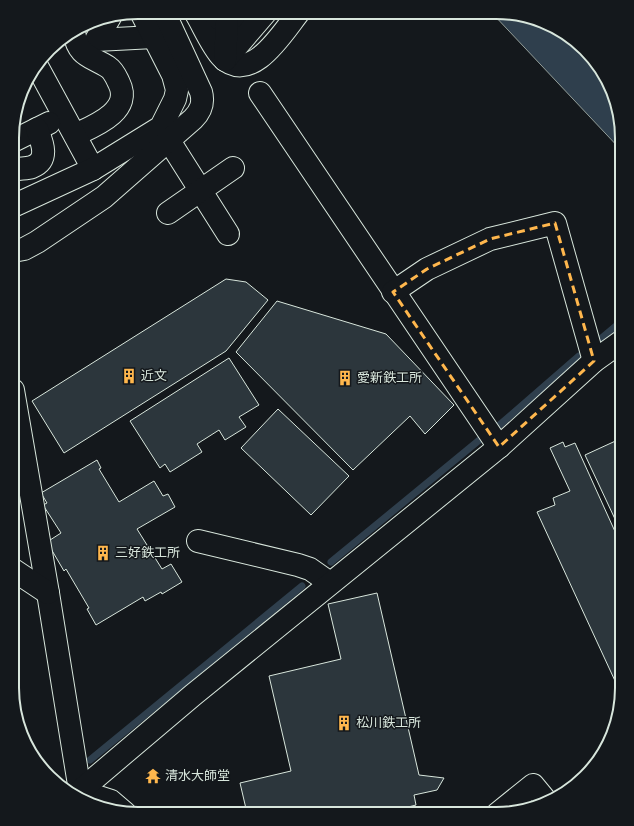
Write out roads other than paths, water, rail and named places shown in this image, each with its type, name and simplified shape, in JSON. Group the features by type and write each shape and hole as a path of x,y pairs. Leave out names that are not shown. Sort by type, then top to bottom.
{"street":[{"path":"19,250 37,242 104,197 165,133 177,90 173,75 145,19"},
{"path":"19,203 93,169 165,133 197,115 202,106 203,98 199,86 167,19"},
{"path":"199,19 221,56 230,63 240,66 255,62 263,57 293,19"},
{"path":"225,60 226,19"},
{"path":"225,60 260,19"},
{"path":"106,23 96,40 154,37"},
{"path":"75,37 76,43 83,53 113,72 120,86 121,94 117,109 107,119 75,135"},
{"path":"38,73 65,115 93,169"},
{"path":"260,93 499,447"},
{"path":"19,138 65,115"},
{"path":"19,169 33,166 40,162 44,152 37,129"},
{"path":"165,133 228,234"},
{"path":"168,212 233,168"},
{"path":"393,292 427,269 490,239 555,223 594,362"},
{"path":"80,792 187,700 499,447 594,362 615,346"},
{"path":"19,425 48,593 77,790"},
{"path":"198,541 298,565 310,569 330,583"},
{"path":"19,574 48,593"},
{"path":"506,807 533,785 543,797"},
{"path":"88,796 111,801 116,805"}],"water":[{"path":"498,19 527,23 549,31 562,39 580,54 599,79 606,93 611,107 614,123 615,144"}],"waterway":[{"path":"597,342 615,327"},
{"path":"496,428 579,356"},
{"path":"331,562 483,437"},
{"path":"90,760 302,586"}],"place":[{"name":"近文","path":"129,376"},
{"name":"愛新鉄工所","path":"345,378"},
{"name":"三好鉄工所","path":"103,553"},
{"name":"松川鉄工所","path":"344,723"},
{"name":"清水大師堂","path":"153,776"}]}
